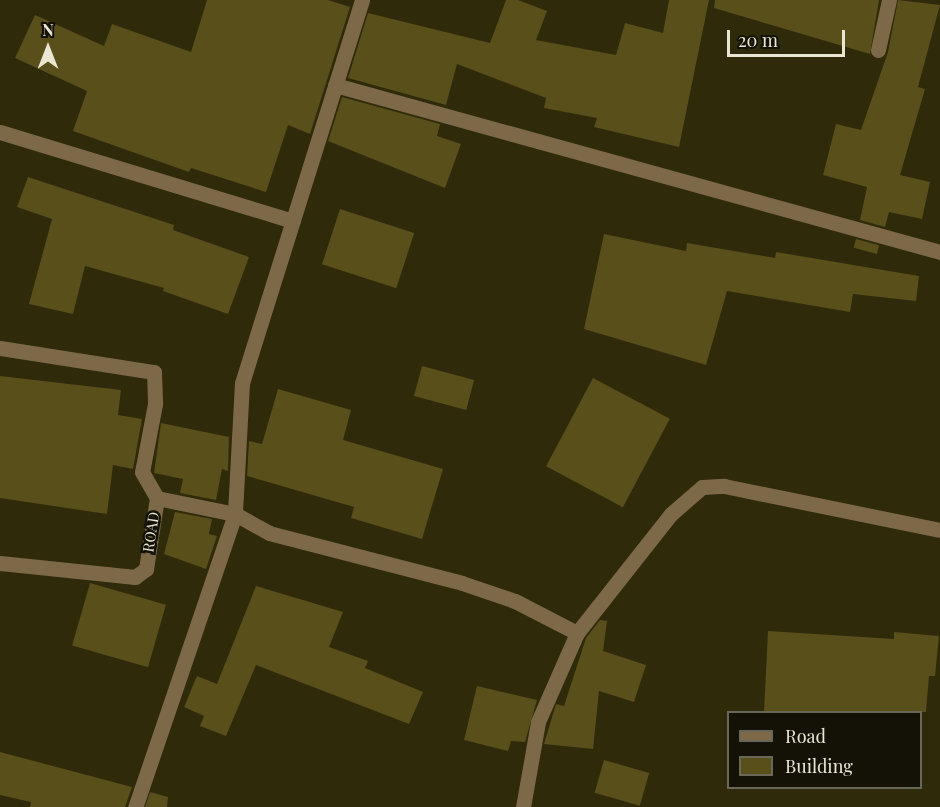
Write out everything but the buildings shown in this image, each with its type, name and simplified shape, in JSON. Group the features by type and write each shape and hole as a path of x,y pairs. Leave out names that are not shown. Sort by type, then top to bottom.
{"street":[{"path":"135,807 235,514 242,383 362,0"},
{"path":"878,50 889,0"},
{"path":"335,85 940,252"},
{"path":"0,132 293,221"},
{"path":"0,348 154,372 155,404 142,472 157,498"},
{"path":"523,807 538,722 577,633 671,514 702,488 724,486 940,530"},
{"name":"ROAD","path":"0,562 135,577 146,569 157,498 235,514 269,533 462,583 515,601 577,633"}]}
